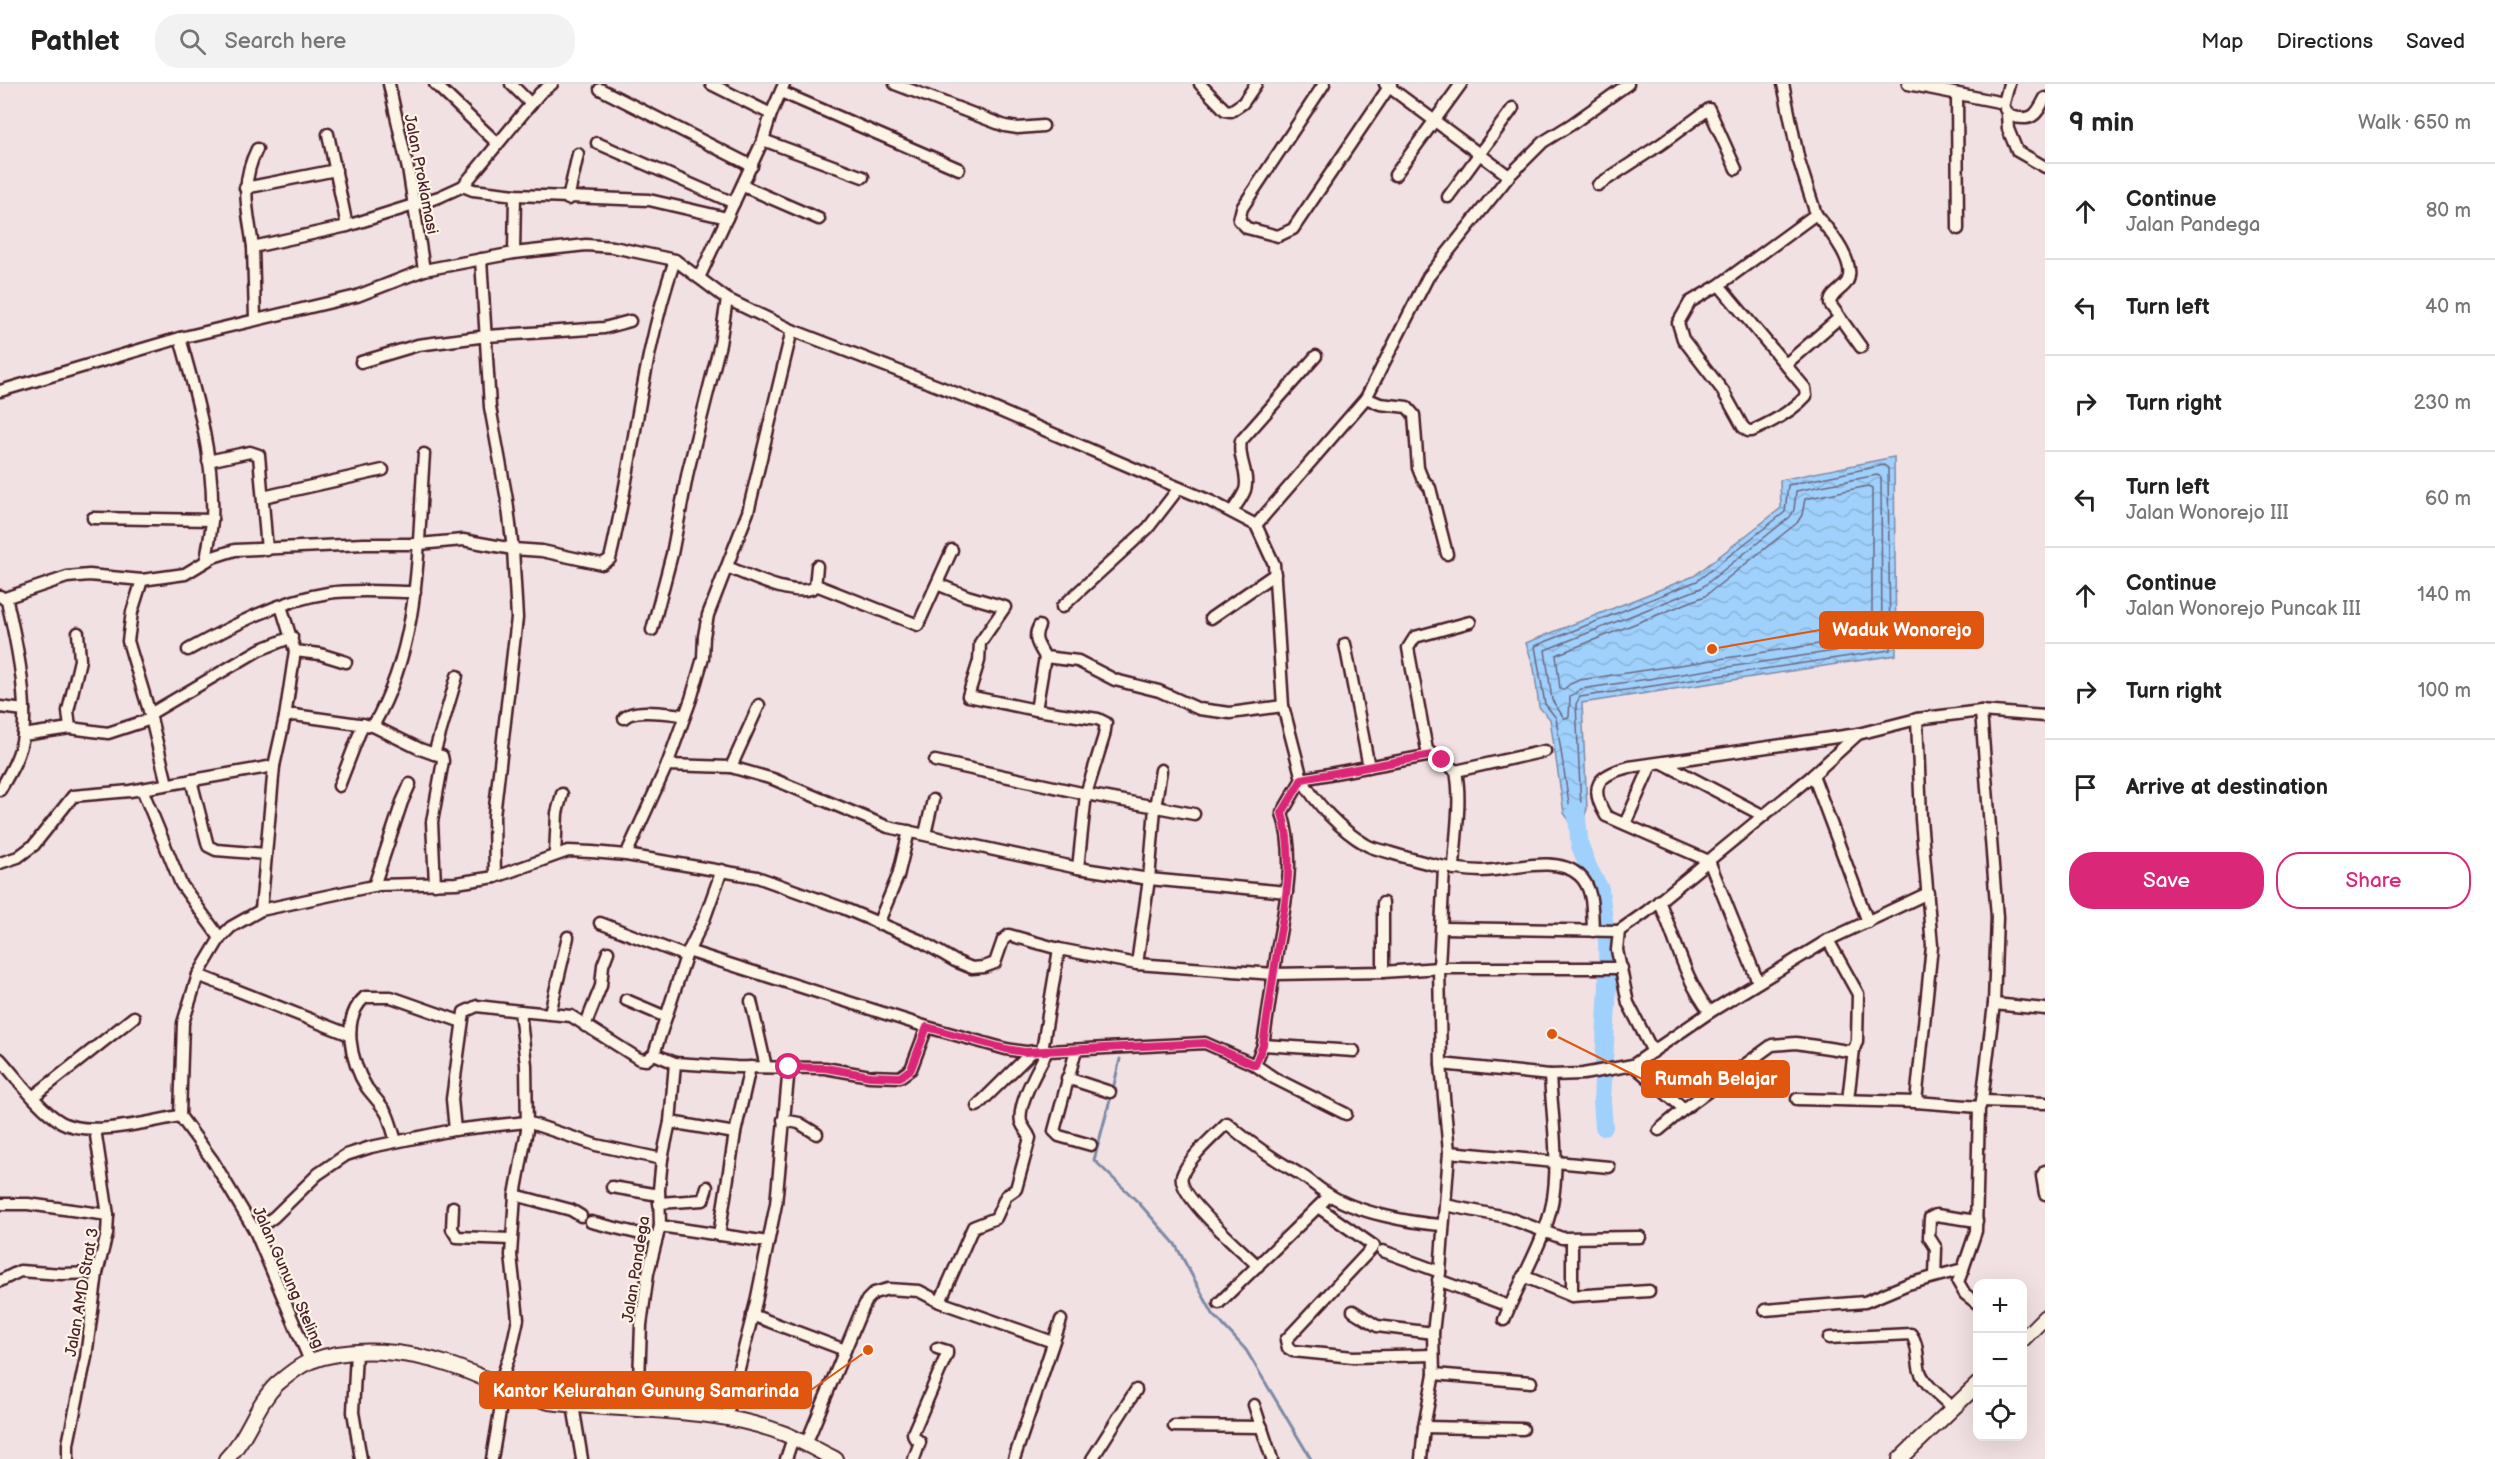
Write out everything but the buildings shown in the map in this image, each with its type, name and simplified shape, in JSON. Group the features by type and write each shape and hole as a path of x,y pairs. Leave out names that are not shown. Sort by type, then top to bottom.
{"street":[{"name":"Jalan Proklamasi","path":"389,84 414,205 424,270"},
{"path":"435,84 497,142"},
{"path":"511,84 531,104"},
{"path":"253,247 347,226 414,205 462,186 497,142 552,84"},
{"path":"711,84 771,114"},
{"path":"895,84 1005,126 1018,128 1043,126"},
{"path":"1200,84 1225,110 1231,111 1243,103 1256,84"},
{"path":"1324,84 1242,208 1239,220 1247,228 1278,236 1293,229 1388,85 1509,176"},
{"path":"1395,175 1461,84"},
{"path":"1256,525 1366,398 1428,277 1509,176 1543,142 1628,84"},
{"path":"1784,84 1799,161 1816,214 1847,261 1848,280 1830,302 1839,318 1861,346"},
{"path":"1908,84 2004,103"},
{"path":"2009,84 2004,103 2008,129 2017,152 2045,167"},
{"path":"699,278 764,140 771,114 782,88 959,169"},
{"path":"600,89 752,166"},
{"path":"1957,94 1958,229"},
{"path":"2007,114 2015,118 2040,118 2045,98"},
{"path":"1448,197 1513,108"},
{"path":"1598,185 1661,144 1709,108 1736,169"},
{"path":"328,134 347,226"},
{"path":"764,140 863,177"},
{"path":"597,144 734,203"},
{"path":"255,318 253,247 245,188 246,177 257,149"},
{"path":"568,199 578,153"},
{"path":"245,188 336,170"},
{"path":"462,186 473,190 568,199 649,200 727,218"},
{"path":"743,186 819,219"},
{"path":"514,253 515,195"},
{"path":"1719,285 1805,388 1806,396 1784,414 1759,428 1748,431 1743,427 1723,391 1683,339 1678,326 1679,319 1690,302 1719,285 1816,214"},
{"path":"0,391 255,318 357,296 424,270 514,253 586,245 613,247 675,260 727,299 792,330 979,402 1179,488 1256,525 1265,540 1275,574 1283,706 1302,779 1307,788 1340,825 1366,845 1449,869 1482,871 1554,864 1566,867 1580,875 1590,893 1595,931"},
{"path":"481,259 490,407 513,549 517,618 494,816 495,878"},
{"path":"0,790 19,753 24,735 24,710 17,655 2,597 68,577 89,575 142,580 185,574 227,552 463,540 513,549 542,551 602,564 610,560 624,496 644,380 665,289 675,260"},
{"path":"652,630 672,554 688,471 720,344 727,299"},
{"path":"1786,364 1839,318"},
{"path":"361,362 418,345 487,336 604,328 630,321"},
{"path":"626,855 666,765 685,715 703,658 708,615 748,512 792,330"},
{"path":"180,338 196,395 208,461 212,519 206,561"},
{"path":"1232,512 1245,489 1246,478 1239,451 1241,441 1316,356"},
{"path":"1366,398 1380,404 1407,407 1414,415 1419,468 1422,478 1430,488 1447,554"},
{"path":"208,461 250,452 256,453 261,462 267,550"},
{"path":"339,786 368,725 387,702 400,667 412,622 424,454"},
{"path":"263,496 383,470"},
{"path":"1062,607 1148,528 1179,488"},
{"path":"93,518 212,519"},
{"path":"816,585 918,625 952,550"},
{"path":"816,585 817,566"},
{"path":"727,567 778,586 799,591 808,590 816,585"},
{"path":"1211,618 1275,574"},
{"path":"142,580 132,612 128,640 151,716 167,784"},
{"path":"936,584 968,597 1005,607 980,643 979,661 968,696 1036,710 1098,719 1106,723 1086,794 1078,868"},
{"path":"188,650 243,620 281,606 328,593 415,592"},
{"path":"261,910 274,766 285,717 295,651 281,606"},
{"path":"1470,622 1415,637 1408,648 1426,747 1432,755 1456,771 1545,751"},
{"path":"1036,710 1046,657 1035,640 1035,633 1039,626"},
{"path":"70,728 68,711 80,660 78,633"},
{"path":"24,735 70,728 108,733 151,716 259,650 292,637"},
{"path":"1345,644 1369,766"},
{"path":"295,651 320,654 346,662"},
{"path":"1046,657 1078,661 1115,680 1159,691 1199,709 1230,713 1283,706"},
{"path":"434,754 457,676"},
{"path":"730,767 759,705"},
{"path":"0,706 24,710"},
{"path":"1758,982 1709,861 1606,816 1598,803 1596,788 1602,778 1611,772 1858,734 1917,719 1981,711 2045,716"},
{"path":"1973,1301 1965,1294 1958,1282 1976,1231 1981,1104 1994,1004 1996,917 1981,711"},
{"path":"624,718 636,712 685,715"},
{"path":"285,717 304,716 368,725 420,749 442,756 432,822 435,884"},
{"path":"1916,1102 1932,946 1921,819 1917,719"},
{"path":"1442,928 1618,931 1709,861 1813,775 1858,734"},
{"path":"1255,1065 1263,1045 1287,892 1290,857 1288,832 1282,813 1302,779 1432,755"},
{"path":"935,761 1086,794 1194,814"},
{"path":"1663,763 1762,815"},
{"path":"666,765 730,767 773,779 888,827 1078,868 1149,879 1287,892"},
{"path":"1625,824 1651,765"},
{"path":"0,863 18,857 34,845 73,796 142,789 274,766"},
{"path":"1137,964 1161,770"},
{"path":"1421,1459 1424,1427 1434,1374 1433,1333 1449,1152 1441,1064 1439,968 1449,869 1460,802 1456,771"},
{"path":"1813,775 1868,922"},
{"path":"191,780 208,846 216,850 266,855"},
{"path":"374,886 410,784"},
{"path":"142,789 181,884 220,938"},
{"path":"555,855 556,813 562,794"},
{"path":"925,834 933,800"},
{"path":"878,924 898,876 909,831"},
{"path":"0,1059 62,1122 74,1127 95,1129 180,1116 183,1023 198,975 220,938 231,927 261,910 374,886 435,884 495,878 568,851 626,855 757,877 843,908 918,940 955,961 975,969 995,963 1003,940 1009,935 1059,949 1137,964 1274,974 1383,972 1439,968 1621,968"},
{"path":"455,1130 452,1099 462,1022 464,1012 471,1007 571,1016 639,1059 646,1060 654,1054 687,953 704,920 722,870"},
{"path":"1441,1064 1550,1074 1583,1074 1632,1065 1653,1053 1710,1012 1828,940 1928,893"},
{"path":"1659,901 1686,975 1710,1012"},
{"path":"1383,903 1383,972"},
{"path":"600,923 687,953 1006,1049 1076,1050 1205,1043 1255,1065 1274,1078 1346,1113"},
{"path":"1618,931 1616,944 1631,1013 1653,1053"},
{"path":"550,1013 568,937"},
{"path":"1828,940 1858,994 1857,1041 1848,1100"},
{"path":"940,1302 973,1227 996,1218 1006,1196 1016,1189 1029,1138 1022,1124 1022,1111 1041,1051 1059,949"},
{"path":"585,1026 601,986 603,965 608,952"},
{"path":"198,975 350,1035"},
{"path":"396,1141 385,1112 360,1074 350,1035 350,1022 356,1004 365,997 374,995 392,997 462,1022"},
{"path":"626,1000 666,1017"},
{"path":"751,1001 766,1067"},
{"path":"1994,1004 2045,1009"},
{"path":"492,1459 501,1387 518,1319 511,1255 515,1195 528,1130 526,1065 520,1011"},
{"path":"34,1096 134,1017"},
{"path":"654,1054 675,1063 825,1068 870,1076 900,1077 911,1069 927,1027"},
{"path":"1659,1130 1772,1045 1796,1043 1848,1051 1854,1049"},
{"path":"1263,1045 1354,1051"},
{"path":"1076,1050 1054,1131 1059,1136 1091,1145"},
{"path":"977,1106 1041,1051"},
{"name":"Jalan Pandega","path":"638,1409 641,1325 648,1273 660,1226 659,1199 662,1159 670,1122 675,1063"},
{"path":"1632,1065 1684,1109"},
{"path":"719,1235 735,1133 750,1067"},
{"path":"726,1419 752,1316 776,1204 789,1067"},
{"path":"1504,1320 1544,1231 1552,1204 1556,1161 1550,1074"},
{"path":"1067,1078 1110,1092"},
{"path":"1797,1099 1981,1104 2045,1103"},
{"name":"Jalan Gunung Steling","path":"180,1116 213,1161 255,1232 310,1361"},
{"path":"783,1120 799,1123 817,1134"},
{"path":"255,1232 330,1164 346,1155 396,1141 455,1130 527,1122 596,1145 662,1159"},
{"path":"670,1122 735,1133"},
{"path":"1258,1266 1199,1209 1182,1183 1182,1176 1199,1152 1227,1123 1268,1156 1301,1174 1329,1196 1366,1210 1406,1221 1442,1225"},
{"name":"Jalan AMD Strat 3","path":"68,1459 68,1444 86,1357 97,1273 107,1234 108,1215 95,1129"},
{"path":"1449,1152 1609,1167"},
{"path":"2045,1171 2042,1176 2045,1194"},
{"path":"612,1187 659,1199 703,1200 707,1188"},
{"path":"515,1195 571,1210 580,1216"},
{"path":"1219,1303 1329,1196"},
{"path":"0,1204 28,1204 108,1215"},
{"path":"1445,1205 1506,1217 1572,1239 1640,1237"},
{"path":"453,1207 452,1229 457,1237 512,1239"},
{"path":"1318,1208 1374,1246 1286,1340 1288,1348 1293,1351 1353,1357 1433,1355"},
{"path":"1935,1276 1936,1248 1929,1237 1930,1218 1936,1215 1977,1221"},
{"path":"591,1222 657,1238"},
{"path":"660,1226 768,1242"},
{"path":"1572,1239 1572,1296"},
{"path":"1383,1251 1509,1306"},
{"path":"1765,1310 1865,1302 1908,1284 1964,1269"},
{"path":"0,1281 20,1271 62,1274 97,1273"},
{"path":"1523,1276 1572,1296 1649,1291"},
{"path":"806,1444 860,1314 874,1293 888,1289 919,1291 940,1302 1053,1342"},
{"path":"1353,1311 1377,1326 1433,1333"},
{"path":"752,1316 845,1350"},
{"path":"2027,1335 2045,1317"},
{"path":"1014,1459 1061,1320"},
{"path":"1830,1338 1911,1334 1921,1373 1929,1385 1952,1408"},
{"path":"915,1459 920,1442 913,1433 947,1354 947,1351 937,1348"},
{"path":"356,1352 352,1412 361,1459"},
{"path":"226,1459 236,1450 256,1413 275,1386 310,1361 356,1352 379,1352 431,1359 452,1365 529,1397 573,1405 638,1409 726,1419 761,1426 793,1437 835,1459"},
{"path":"1434,1374 1531,1382"},
{"path":"1900,1459 1974,1387"},
{"path":"1092,1459 1136,1390"},
{"path":"573,1405 582,1459"},
{"path":"1254,1405 1272,1459"},
{"path":"1174,1426 1262,1427"},
{"path":"1424,1427 1523,1428"},
{"path":"786,1459 793,1437"}],"water":[{"path":"1894,457 1896,655 1582,703 1587,809 1579,834 1564,813 1550,719 1539,707 1534,668 1526,643 1694,576 1781,508 1780,480"}],"waterway":[{"path":"1576,810 1580,846 1600,889 1607,942 1608,985 1602,1101 1604,1127"},
{"path":"1113,1089 1120,1059"},
{"path":"1111,1096 1094,1160 1138,1202 1175,1244 1213,1314 1246,1350 1311,1459"}],"place":[{"name":"Waduk Wonorejo","path":"1712,649"},
{"name":"Rumah Belajar","path":"1552,1034"},
{"name":"Kantor Kelurahan Gunung Samarinda","path":"868,1350"}],"route":[{"path":"789,1067 804,1066 870,1076 900,1077 911,1069 927,1027 1024,1052 1205,1043 1255,1065 1263,1045 1287,892 1290,857 1288,832 1282,813 1288,801 1302,779 1432,755 1442,760"}]}
